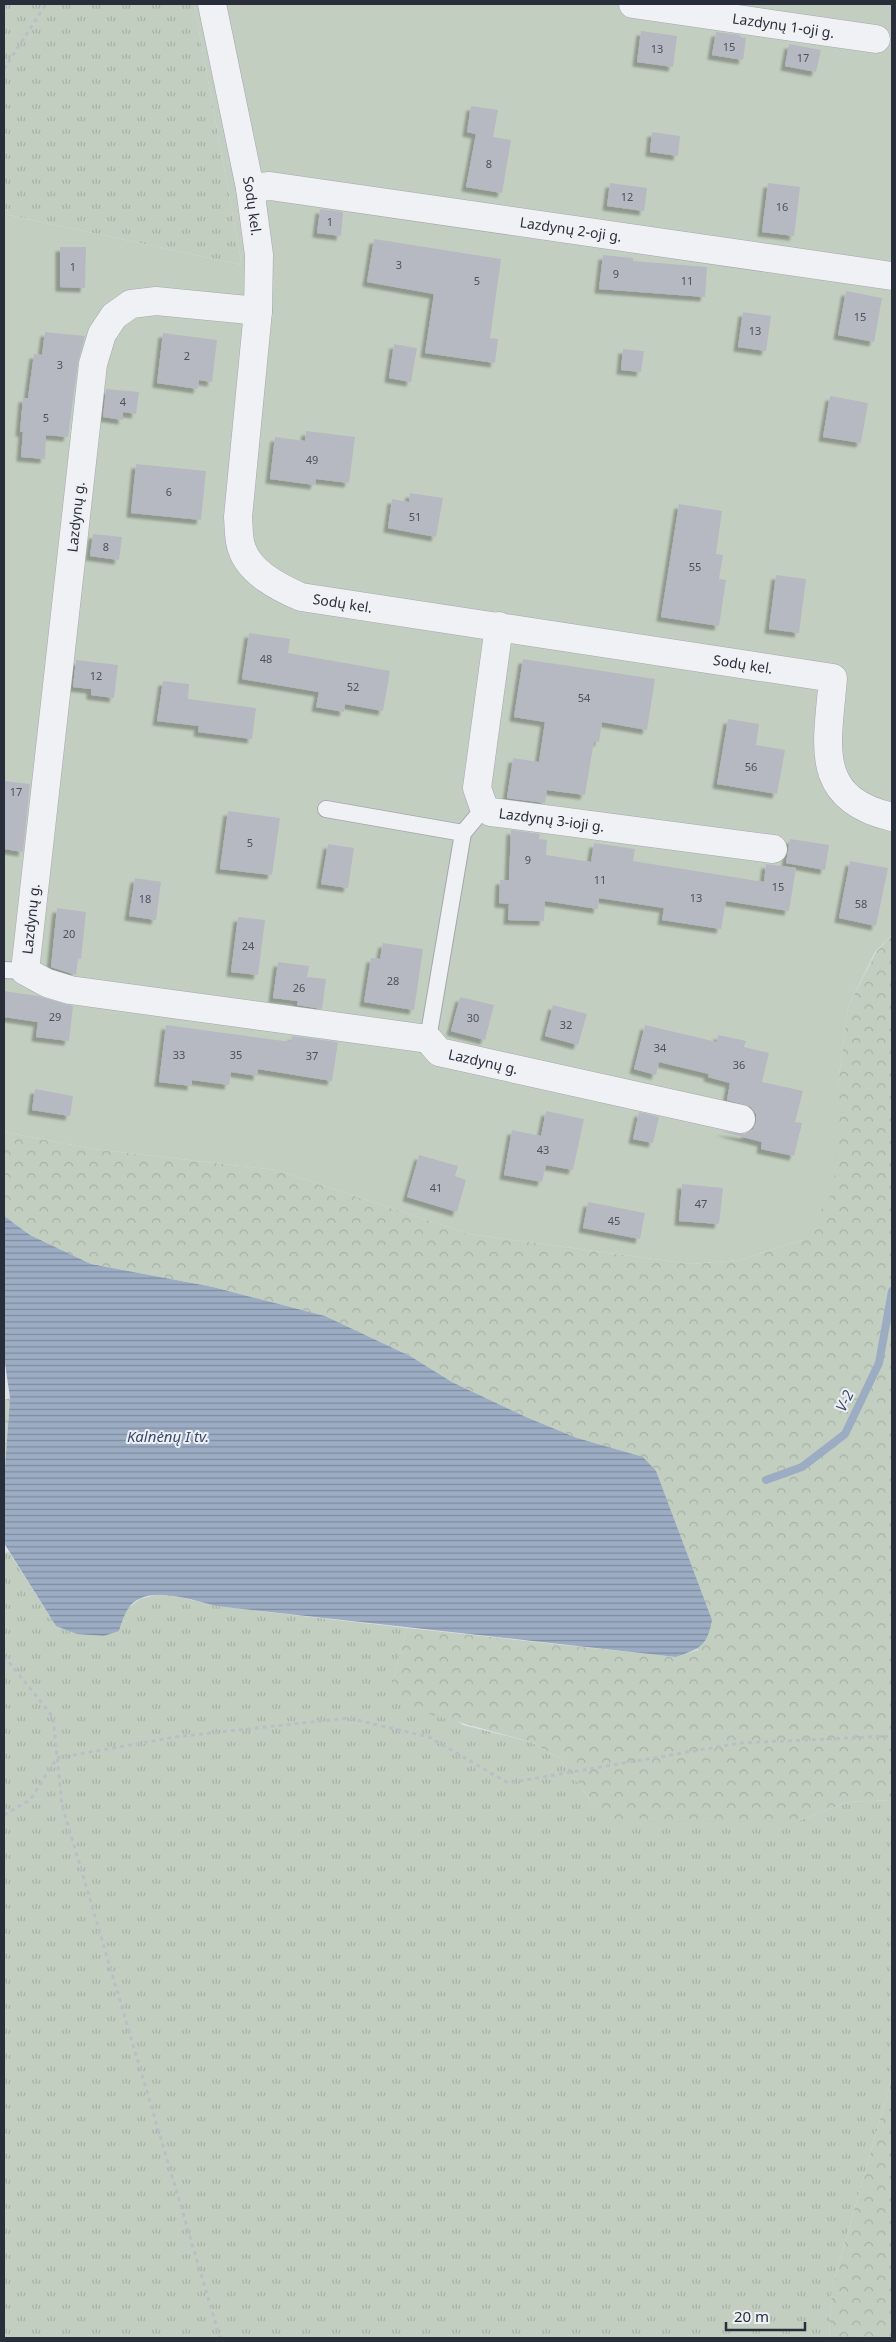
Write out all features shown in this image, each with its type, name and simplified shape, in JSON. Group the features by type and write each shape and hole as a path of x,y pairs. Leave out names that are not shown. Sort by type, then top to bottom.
{"street":[{"name":"Sodų kel.","path":"212,4 250,188 259,255 258,311 238,517 242,549 254,566 272,584 301,598 499,626 833,678 827,756 834,782 852,800 880,814 892,817"},
{"name":"Lazdynų 1-oji g.","path":"633,4 876,38"},
{"name":"Lazdynų 2-oji g.","path":"250,188 270,186 892,276"},
{"name":"Lazdynų g.","path":"258,311 156,301 131,304 114,316 102,334 93,364 14,970 70,990 428,1039 439,1052 741,1119"},
{"name":"Lazdynų 3-ioji g.","path":"499,626 478,788 484,808 491,812 774,849"}],"lane":[{"path":"428,1039 463,833 484,808"},
{"path":"326,809 463,833"}],"path":[{"path":"4,69 46,4"},
{"path":"4,1656 52,1717 62,1805 220,2338"},
{"path":"4,1815 30,1800 57,1758 175,1737 348,1718 429,1737 508,1783 740,1743 892,1736"}],"green space":[{"path":"4,4 194,4 242,265 4,214"},
{"path":"194,4 892,4 892,935 875,952 848,1007 838,1084 834,1190 802,1240 740,1260 690,1264 469,1234 276,1170 93,1149 4,1132 4,214 242,265"},
{"path":"892,935 892,1800 849,1802 798,1821 618,1821 593,1804 560,1759 531,1742 403,1707 394,1697 393,1681 407,1628 676,1657 698,1650 577,1438 526,1417 452,1382 410,1356 325,1316 213,1287 91,1264 30,1235 4,1216 4,1132 93,1149 276,1170 469,1234 690,1264 740,1260 802,1240 838,1084 848,1007 876,952"},
{"path":"10,1398 4,1481 4,1400"},
{"path":"9,1552 56,1626 119,1631 126,1610 140,1599 163,1593 216,1606 407,1628 393,1681 463,1725 531,1742 560,1759 593,1804 798,1821 849,1802 892,1800 892,2077 832,2288 829,2338 4,2338 4,1553"},
{"path":"892,2077 892,2338 829,2338 832,2288"}],"water":[{"name":"Kalnėnų I tv.","path":"4,1216 30,1235 91,1264 213,1287 325,1316 410,1356 452,1382 526,1417 577,1438 643,1457 656,1471 712,1620 705,1641 697,1649 676,1657 216,1606 168,1595 143,1597 133,1603 126,1612 119,1631 104,1636 77,1634 56,1626 4,1543 4,1481 10,1398 4,1356"}],"building":[{"path":"641,31 677,36 673,67 637,62"},
{"path":"716,32 741,35 740,37 746,38 743,60 712,55"},
{"path":"789,44 821,50 816,72 785,66"},
{"path":"471,106 498,110 493,137 511,140 502,193 466,187 476,134 467,132"},
{"path":"652,132 680,136 678,156 650,152"},
{"path":"610,183 647,188 644,211 607,206"},
{"path":"768,183 800,187 794,236 762,232"},
{"path":"320,209 343,212 341,236 317,233"},
{"path":"374,239 501,259 490,338 498,339 495,363 425,353 434,294 367,282"},
{"path":"60,247 86,247 85,288 60,287"},
{"path":"603,255 633,258 633,261 707,267 705,297 599,289"},
{"path":"846,291 882,298 874,342 838,335"},
{"path":"743,312 771,316 766,351 738,347"},
{"path":"45,332 85,336 78,362 68,437 46,435 45,459 21,457 23,432 20,432 23,398 28,398 34,354 42,355"},
{"path":"163,333 217,340 212,382 199,380 198,389 157,383"},
{"path":"394,344 417,348 411,382 389,378"},
{"path":"623,349 644,351 641,372 621,370"},
{"path":"106,389 139,392 136,414 123,412 123,420 103,417"},
{"path":"830,396 868,403 861,443 823,437"},
{"path":"306,431 355,437 349,483 316,479 315,485 270,479 275,437 305,441"},
{"path":"136,464 206,471 201,520 131,513"},
{"path":"410,493 443,498 436,537 388,528 392,499 409,502"},
{"path":"679,504 722,511 716,554 723,555 719,579 726,580 719,626 661,617"},
{"path":"93,534 122,537 119,560 90,556"},
{"path":"776,575 806,579 799,633 769,629"},
{"path":"249,633 290,639 288,653 390,671 383,711 345,704 344,712 316,707 319,692 242,679"},
{"path":"523,659 655,679 647,730 602,722 599,742 594,741 585,795 547,790 545,803 507,798 513,758 539,762 545,722 514,717"},
{"path":"76,660 118,665 114,698 91,695 91,689 73,687"},
{"path":"163,681 189,684 188,699 256,708 252,739 198,732 199,726 157,721"},
{"path":"728,719 759,724 756,745 785,750 777,794 717,784"},
{"path":"4,781 30,784 23,852 4,849"},
{"path":"228,811 280,818 272,875 220,869"},
{"path":"511,830 540,834 539,839 547,840 546,855 591,862 594,843 635,849 633,861 764,882 766,864 796,868 789,911 726,901 721,929 662,920 664,908 599,898 598,909 545,901 544,921 508,920 509,904 499,903 500,880 509,880"},
{"path":"790,839 829,845 825,870 786,863"},
{"path":"328,844 354,848 348,888 321,884"},
{"path":"850,861 888,868 876,926 839,918"},
{"path":"135,878 161,882 156,920 129,916"},
{"path":"57,908 86,912 81,959 78,958 76,975 51,967"},
{"path":"238,917 265,920 258,975 231,972"},
{"path":"383,943 423,949 414,1010 364,1002 371,958 380,959"},
{"path":"278,962 309,966 307,977 326,979 322,1009 297,1005 298,1001 273,998"},
{"path":"4,991 38,996 73,1006 69,1041 36,1037 38,1022 4,1017"},
{"path":"460,997 494,1005 485,1040 451,1031"},
{"path":"553,1005 587,1014 578,1045 545,1036"},
{"path":"166,1025 291,1042 292,1036 338,1042 332,1081 258,1069 258,1076 231,1072 229,1085 192,1080 192,1086 159,1082"},
{"path":"645,1025 717,1042 718,1035 746,1041 744,1047 769,1053 762,1082 803,1091 795,1122 802,1123 794,1156 761,1149 762,1142 720,1131 745,1134 753,1129 756,1122 756,1114 751,1107 727,1100 730,1083 708,1077 709,1074 659,1062 656,1075 634,1069"},
{"path":"35,1089 73,1096 70,1116 32,1110"},
{"path":"546,1111 584,1119 573,1170 546,1165 542,1182 504,1175 512,1130 541,1136"},
{"path":"639,1112 659,1117 653,1143 633,1139"},
{"path":"419,1155 458,1166 455,1176 466,1180 457,1212 407,1197"},
{"path":"682,1184 723,1188 719,1224 679,1221"},
{"path":"588,1202 645,1213 640,1239 583,1228"}],"waterway":[{"name":"V-2","path":"766,1480 802,1467 845,1434 879,1363 892,1291"}]}
